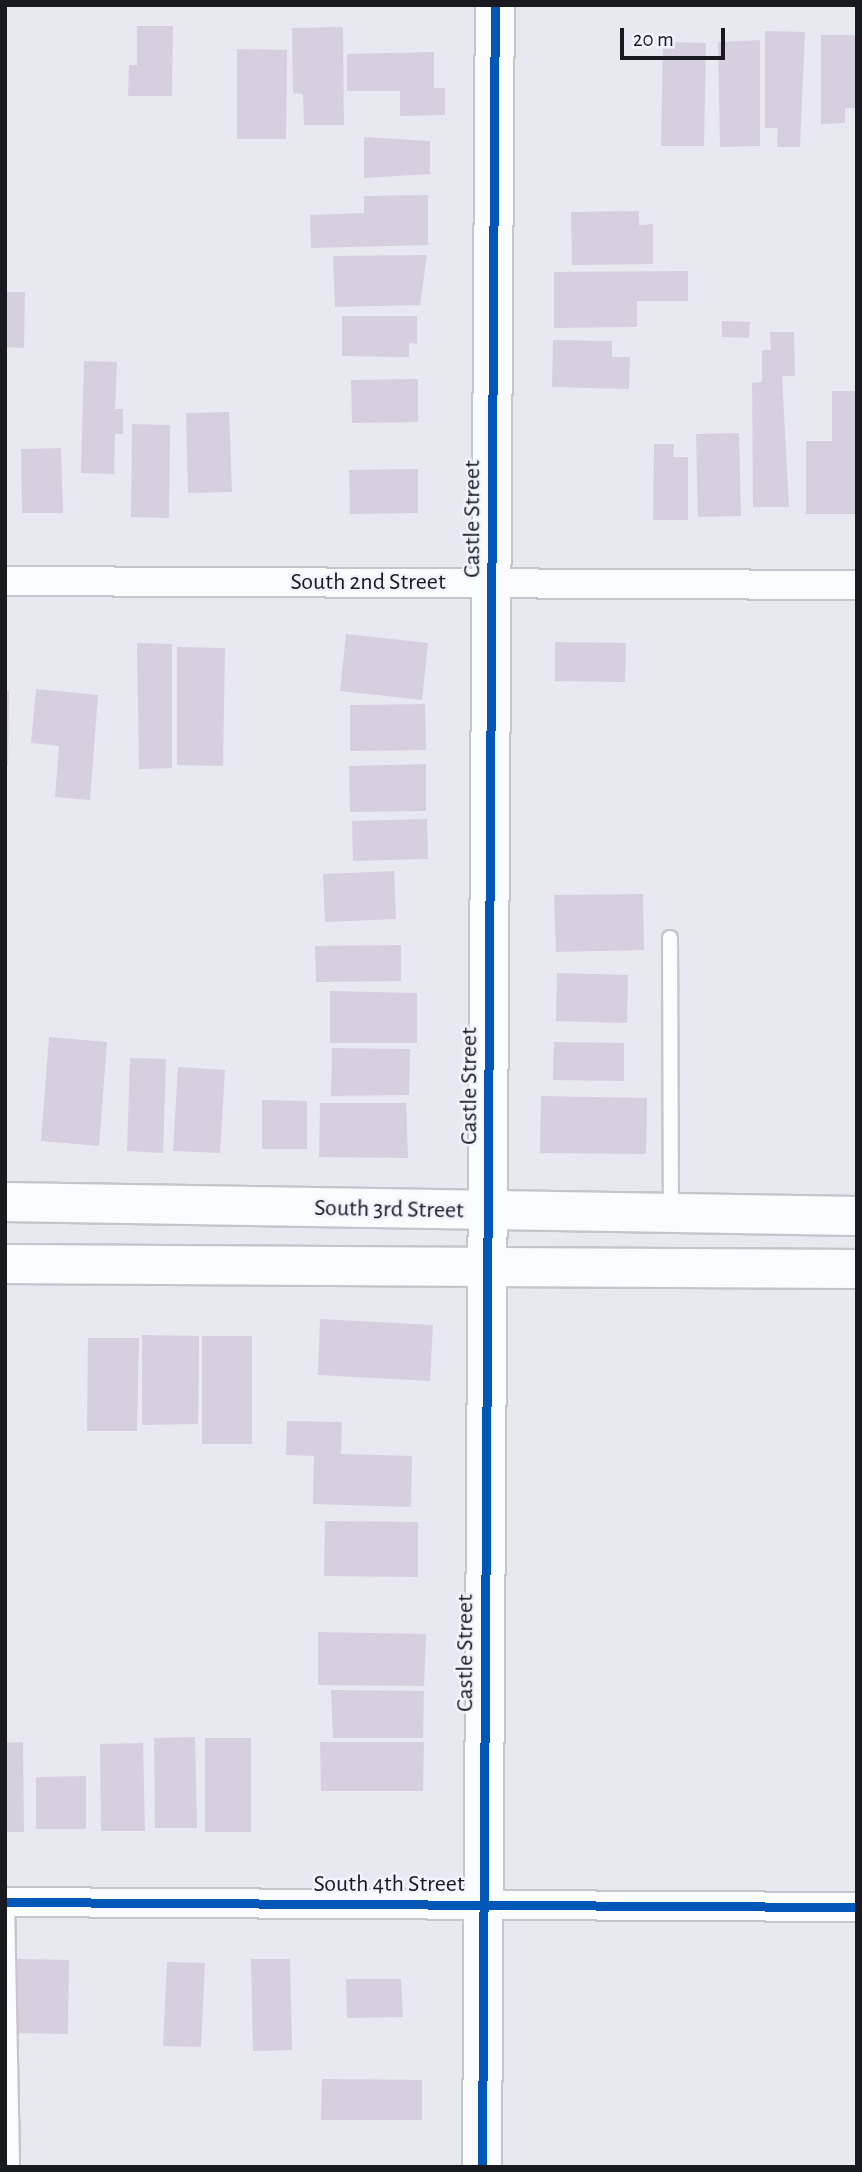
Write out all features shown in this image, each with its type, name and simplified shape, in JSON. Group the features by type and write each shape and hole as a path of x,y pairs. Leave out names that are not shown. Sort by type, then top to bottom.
{"street":[{"name":"Castle Street","path":"482,2167 495,5"},
{"name":"South 2nd Street","path":"5,581 857,585"},
{"name":"South 3rd Street","path":"5,1202 857,1216"},
{"path":"5,1264 857,1269"},
{"name":"South 4th Street","path":"6,1902 857,1907"}],"lane":[{"path":"670,938 671,1214"},
{"path":"6,1902 12,2167"}],"building":[{"path":"137,26 173,26 172,96 128,96 129,65 137,65"},
{"path":"343,27 344,125 304,125 303,94 293,93 292,28"},
{"path":"765,31 805,32 800,147 777,147 778,128 765,128"},
{"path":"821,35 857,35 857,108 845,108 845,123 821,124"},
{"path":"760,40 760,146 720,147 718,42"},
{"path":"663,42 706,43 704,146 661,146"},
{"path":"237,49 287,50 286,139 237,139"},
{"path":"434,52 434,88 445,88 445,115 400,116 400,91 347,91 347,54"},
{"path":"364,137 430,141 430,174 364,178"},
{"path":"428,195 428,245 311,248 310,215 364,213 364,196"},
{"path":"639,211 639,225 653,224 653,264 572,265 571,212"},
{"path":"427,255 420,305 335,307 333,256"},
{"path":"688,271 688,301 637,301 637,327 554,328 554,272"},
{"path":"5,292 25,292 24,348 5,347"},
{"path":"342,316 417,316 417,344 409,343 409,357 342,356"},
{"path":"722,321 750,322 749,338 722,337"},
{"path":"770,332 794,332 795,376 782,376 789,507 753,507 752,383 762,382 762,350 771,350"},
{"path":"553,340 612,341 612,357 630,357 629,389 552,387"},
{"path":"84,361 117,362 115,409 123,409 123,434 115,434 114,474 81,473"},
{"path":"418,379 418,422 352,423 351,380"},
{"path":"832,391 857,391 857,514 806,514 806,441 832,441"},
{"path":"229,412 232,492 188,493 186,413"},
{"path":"132,424 170,425 169,518 131,517"},
{"path":"739,433 741,516 698,517 696,434"},
{"path":"654,444 674,444 673,457 688,457 688,520 653,520"},
{"path":"61,448 63,513 22,513 21,449"},
{"path":"418,469 418,513 350,514 349,470"},
{"path":"346,634 428,643 422,700 340,691"},
{"path":"555,642 626,643 625,682 555,681"},
{"path":"137,643 172,644 172,768 139,769"},
{"path":"177,647 225,648 223,766 177,765"},
{"path":"36,689 98,695 90,800 55,797 59,746 31,743"},
{"path":"5,691 9,691 8,765 5,765"},
{"path":"425,704 426,750 350,751 350,705"},
{"path":"426,764 426,811 350,812 349,766"},
{"path":"427,819 428,859 353,861 352,821"},
{"path":"394,871 396,919 325,922 323,874"},
{"path":"643,894 644,950 556,952 554,895"},
{"path":"401,945 401,981 316,982 315,946"},
{"path":"557,973 628,975 627,1023 556,1021"},
{"path":"330,991 417,993 417,1043 330,1043"},
{"path":"49,1037 107,1042 99,1146 41,1141"},
{"path":"554,1042 624,1043 624,1081 553,1080"},
{"path":"332,1048 410,1049 409,1095 331,1096"},
{"path":"130,1058 166,1059 163,1153 127,1151"},
{"path":"178,1067 225,1070 220,1153 173,1151"},
{"path":"541,1096 647,1098 646,1154 540,1153"},
{"path":"262,1100 307,1101 307,1149 262,1149"},
{"path":"320,1103 406,1103 408,1158 319,1157"},
{"path":"320,1319 433,1325 430,1381 318,1375"},
{"path":"142,1335 199,1336 198,1424 142,1425"},
{"path":"202,1336 252,1336 252,1444 202,1444"},
{"path":"88,1338 139,1338 137,1431 87,1431"},
{"path":"287,1421 342,1422 341,1454 412,1456 411,1507 313,1504 314,1456 286,1455"},
{"path":"325,1521 418,1522 418,1577 324,1576"},
{"path":"318,1632 426,1634 424,1686 318,1685"},
{"path":"331,1690 424,1691 423,1738 333,1738"},
{"path":"195,1737 197,1828 155,1828 154,1738"},
{"path":"205,1738 251,1738 251,1832 205,1832"},
{"path":"23,1742 24,1832 5,1832 5,1743"},
{"path":"320,1742 424,1742 423,1791 321,1791"},
{"path":"143,1743 145,1831 101,1831 100,1744"},
{"path":"86,1776 86,1829 36,1829 36,1777"},
{"path":"18,1959 69,1960 68,2034 18,2033"},
{"path":"251,1959 290,1959 292,2050 253,2051"},
{"path":"167,1962 205,1963 201,2047 163,2046"},
{"path":"346,1979 401,1979 403,2017 347,2018"},
{"path":"322,2079 422,2080 422,2120 321,2120"}],"cycle path":[{"path":"482,2167 495,5"},
{"path":"5,1902 857,1907"}]}
